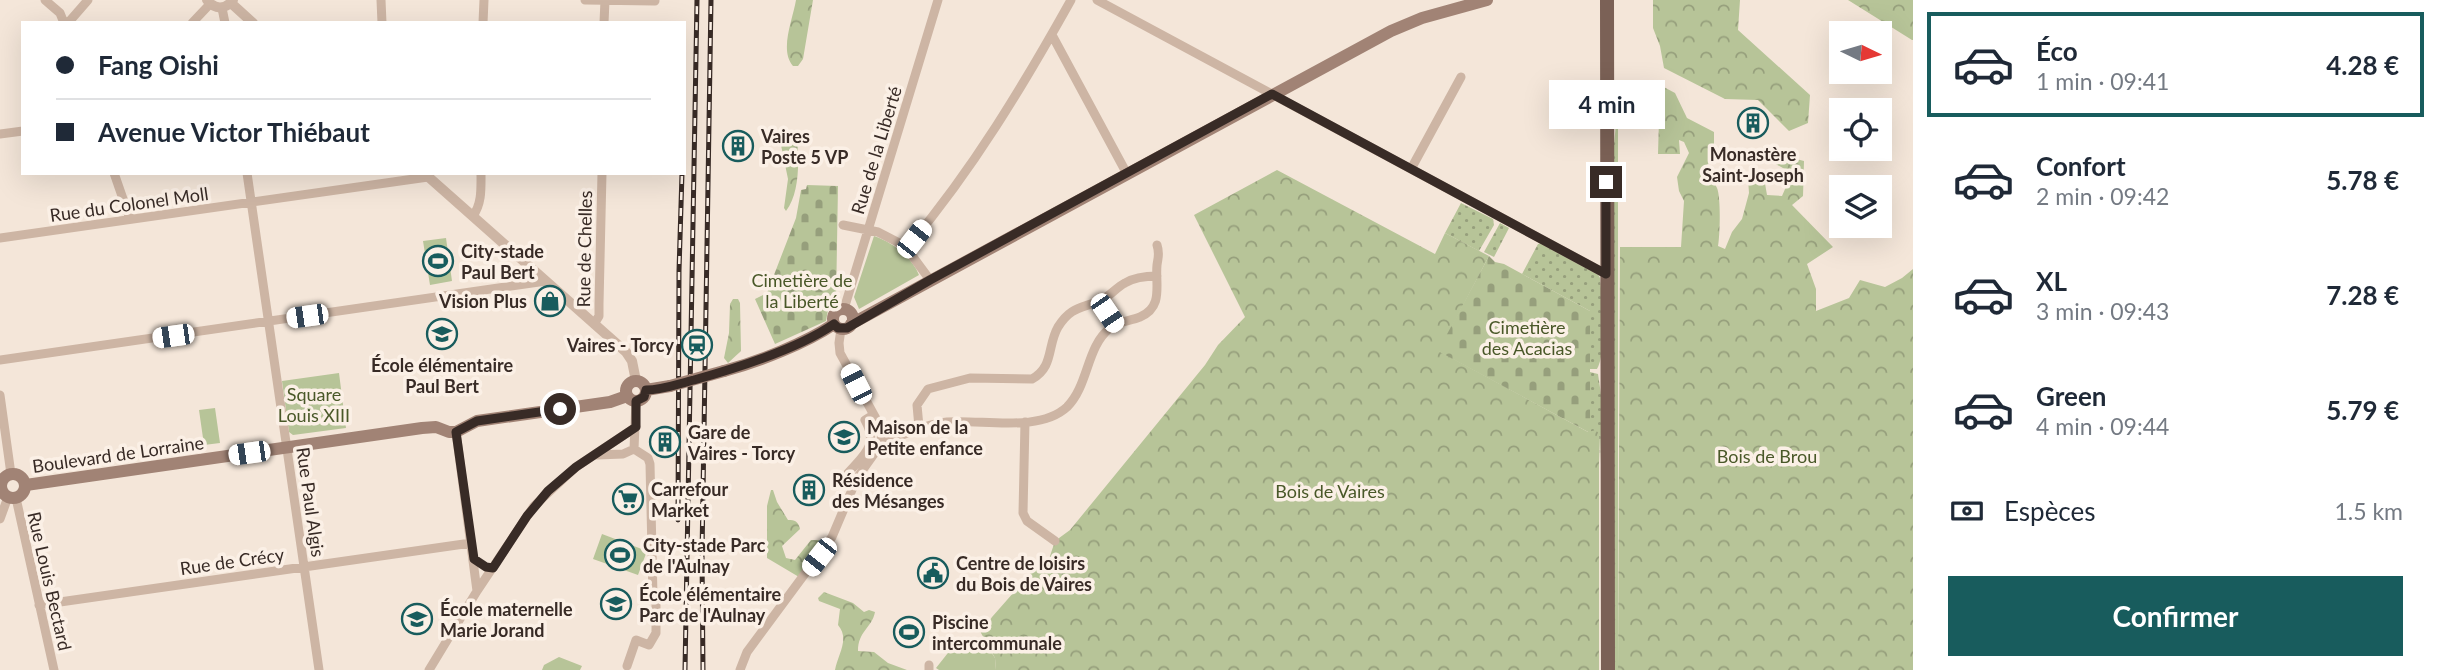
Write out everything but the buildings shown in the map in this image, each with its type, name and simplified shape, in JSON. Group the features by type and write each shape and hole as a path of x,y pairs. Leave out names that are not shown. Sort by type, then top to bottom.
{"main road":[{"path":"646,390 670,386 763,358 845,320 867,316 1272,94 1410,22 1486,0"},
{"path":"1607,0 1608,670"},
{"path":"636,380 643,383 646,390 644,397 632,398 627,387 636,380"},
{"name":"Boulevard de Lorraine","path":"26,485 429,427 456,432 477,421 632,398"},
{"path":"19,475 26,485 24,492 5,495 4,477 19,475"}],"street":[{"path":"45,0 65,21"},
{"path":"68,21 88,0"},
{"path":"381,0 382,21"},
{"path":"484,0 484,21"},
{"path":"585,0 655,1"},
{"path":"604,21 605,0"},
{"name":"Rue de la Liberté","path":"845,320 869,229 938,0"},
{"path":"905,246 937,209 988,140 1072,0 1080,0"},
{"path":"1097,0 1606,274"},
{"path":"194,21 209,2 229,4 250,21"},
{"path":"1052,35 1127,174"},
{"path":"1411,169 1461,77"},
{"path":"0,134 21,131"},
{"path":"115,175 130,219"},
{"name":"Rue Paul Algis","path":"247,175 319,670"},
{"path":"426,175 630,356 636,380"},
{"name":"Rue du Colonel Moll","path":"0,238 426,175"},
{"path":"473,216 480,199 481,175"},
{"name":"Rue de Chelles","path":"594,324 599,316 600,304 602,175"},
{"path":"843,225 869,229 905,246 930,280"},
{"path":"881,441 919,427 950,421 1025,422 1048,417 1068,406 1097,343 1114,325 1141,317 1151,309 1158,295 1160,254 1157,245"},
{"path":"919,427 917,405 924,393 934,386 970,378 1032,379 1047,365 1053,337 1062,320 1079,307 1099,301 1126,282 1157,276"},
{"path":"0,360 546,281"},
{"path":"1099,301 1114,325"},
{"path":"845,320 839,343 840,353 869,417 872,434 870,446 848,473"},
{"path":"0,396 11,474"},
{"path":"632,398 636,427 634,449"},
{"path":"740,670 747,652 832,537 857,478 877,453 881,441 880,426 869,417"},
{"path":"1025,422 1023,513 1027,521 1055,541"},
{"path":"429,670 477,591 527,516 548,491 576,467 636,427"},
{"path":"456,432 477,591"},
{"path":"597,455 623,454 634,449"},
{"path":"627,666 636,640 649,645 656,633 650,464 648,458 634,449"},
{"path":"1,514 5,495"},
{"name":"Rue Louis Bectard","path":"5,495 40,605 54,670"},
{"name":"Rue de Crécy","path":"40,605 471,543"},
{"path":"474,559 493,568"}],"green space":[{"path":"796,0 813,0 803,59 798,66 793,66 787,52 787,43"},
{"path":"1653,0 1740,0 1738,30 1810,95 1808,123 1789,131 1758,100 1725,99 1664,68 1653,28"},
{"path":"1848,0 1913,0 1913,40 1892,28 1892,21 1882,21"},
{"name":"Bois de Brou","path":"1660,85 1675,93 1687,118 1714,132 1714,158 1704,168 1718,193 1718,246 1725,249 1732,232 1742,219 1752,169 1763,172 1767,195 1782,196 1792,173 1772,162 1773,157 1781,155 1804,161 1803,196 1792,205 1833,247 1807,264 1816,289 1816,311 1849,298 1860,280 1885,287 1913,269 1913,670 1618,670 1620,247 1681,247 1684,201 1677,177 1689,153 1684,142 1679,140 1680,154 1658,154"},
{"path":"1618,104 1618,670 1612,670 1613,154"},
{"path":"794,130 797,141 797,184 786,211 784,208 788,179 781,145 783,136"},
{"name":"Bois de Vaires","path":"1277,170 1435,254 1445,233 1489,256 1439,351 1588,432 1596,430 1599,434 1599,670 996,670 995,658 981,633 992,617 1037,566 1046,568 1055,541 1070,530 1205,365 1218,345 1245,317 1194,215"},
{"name":"Cimetière de la Liberté","path":"807,185 838,186 836,303 828,310 826,321 775,344 755,299 767,293 796,218 801,190 806,189"},
{"path":"1461,203 1493,219 1494,225 1479,251 1445,233"},
{"path":"1500,223 1509,228 1494,257 1484,252"},
{"path":"874,236 901,251 912,262 919,275 859,309 854,297"},
{"name":"City-stade Paul Bert","path":"446,238 452,281 430,285 423,241"},
{"path":"1542,243 1598,274 1600,278 1603,338 1597,369 1590,369 1590,311 1522,274 1538,244"},
{"name":"Cimetière des Acacias","path":"1489,256 1495,262 1504,264 1590,311 1590,433 1438,351"},
{"path":"733,299 738,299 740,303 741,351 728,363 724,358 729,333 730,304"},
{"path":"1590,372 1598,374 1602,401 1600,464 1599,434 1590,433"},
{"name":"Square Louis XIII","path":"339,373 346,428 293,435 289,432 282,381"},
{"path":"215,408 220,443 204,445 199,410"},
{"path":"771,490 788,520 796,522 800,529 782,546 786,558 795,560 811,540 819,540 822,553 799,577 767,558 767,506"},
{"name":"City-stade Parc de l'Aulnay","path":"602,534 647,551 638,575 593,559"},
{"path":"824,592 853,603 864,612 875,612 860,639 858,651 874,652 888,663 907,670 835,670 843,641 838,625 840,609 819,601 818,598"},
{"path":"959,639 976,652 984,641 995,658 996,670 936,668"},
{"path":"559,657 582,666 580,670 542,670 544,665"}],"railway":[{"path":"685,670 697,0"},
{"path":"703,670 702,554 711,0"},
{"path":"678,520 682,175"}],"place":[{"name":"Monastère Saint-Joseph","path":"1753,123"},
{"name":"Vaires Poste 5 VP","path":"738,146"},
{"name":"City-stade Paul Bert","path":"438,261"},
{"name":"Vision Plus","path":"550,301"},
{"name":"École élémentaire Paul Bert","path":"442,334"},
{"name":"Vaires - Torcy","path":"697,345"},
{"name":"Maison de la Petite enfance","path":"844,437"},
{"name":"Gare de Vaires - Torcy","path":"665,442"},
{"name":"Résidence des Mésanges","path":"809,490"},
{"name":"Carrefour Market","path":"628,499"},
{"name":"City-stade Parc de l'Aulnay","path":"620,555"},
{"name":"Centre de loisirs du Bois de Vaires","path":"933,573"},
{"name":"École élémentaire Parc de l'Aulnay","path":"616,604"},
{"name":"École maternelle Marie Jorand","path":"417,619"},
{"name":"Piscine intercommunale","path":"909,632"}],"route":[{"path":"560,409 477,421 456,432 474,559 481,565 493,568 534,506 559,481 636,427 636,401 642,400 646,390 665,388 739,367 834,324 838,328 847,328 930,280 1255,106 1272,94 1606,274 1606,182"}]}
